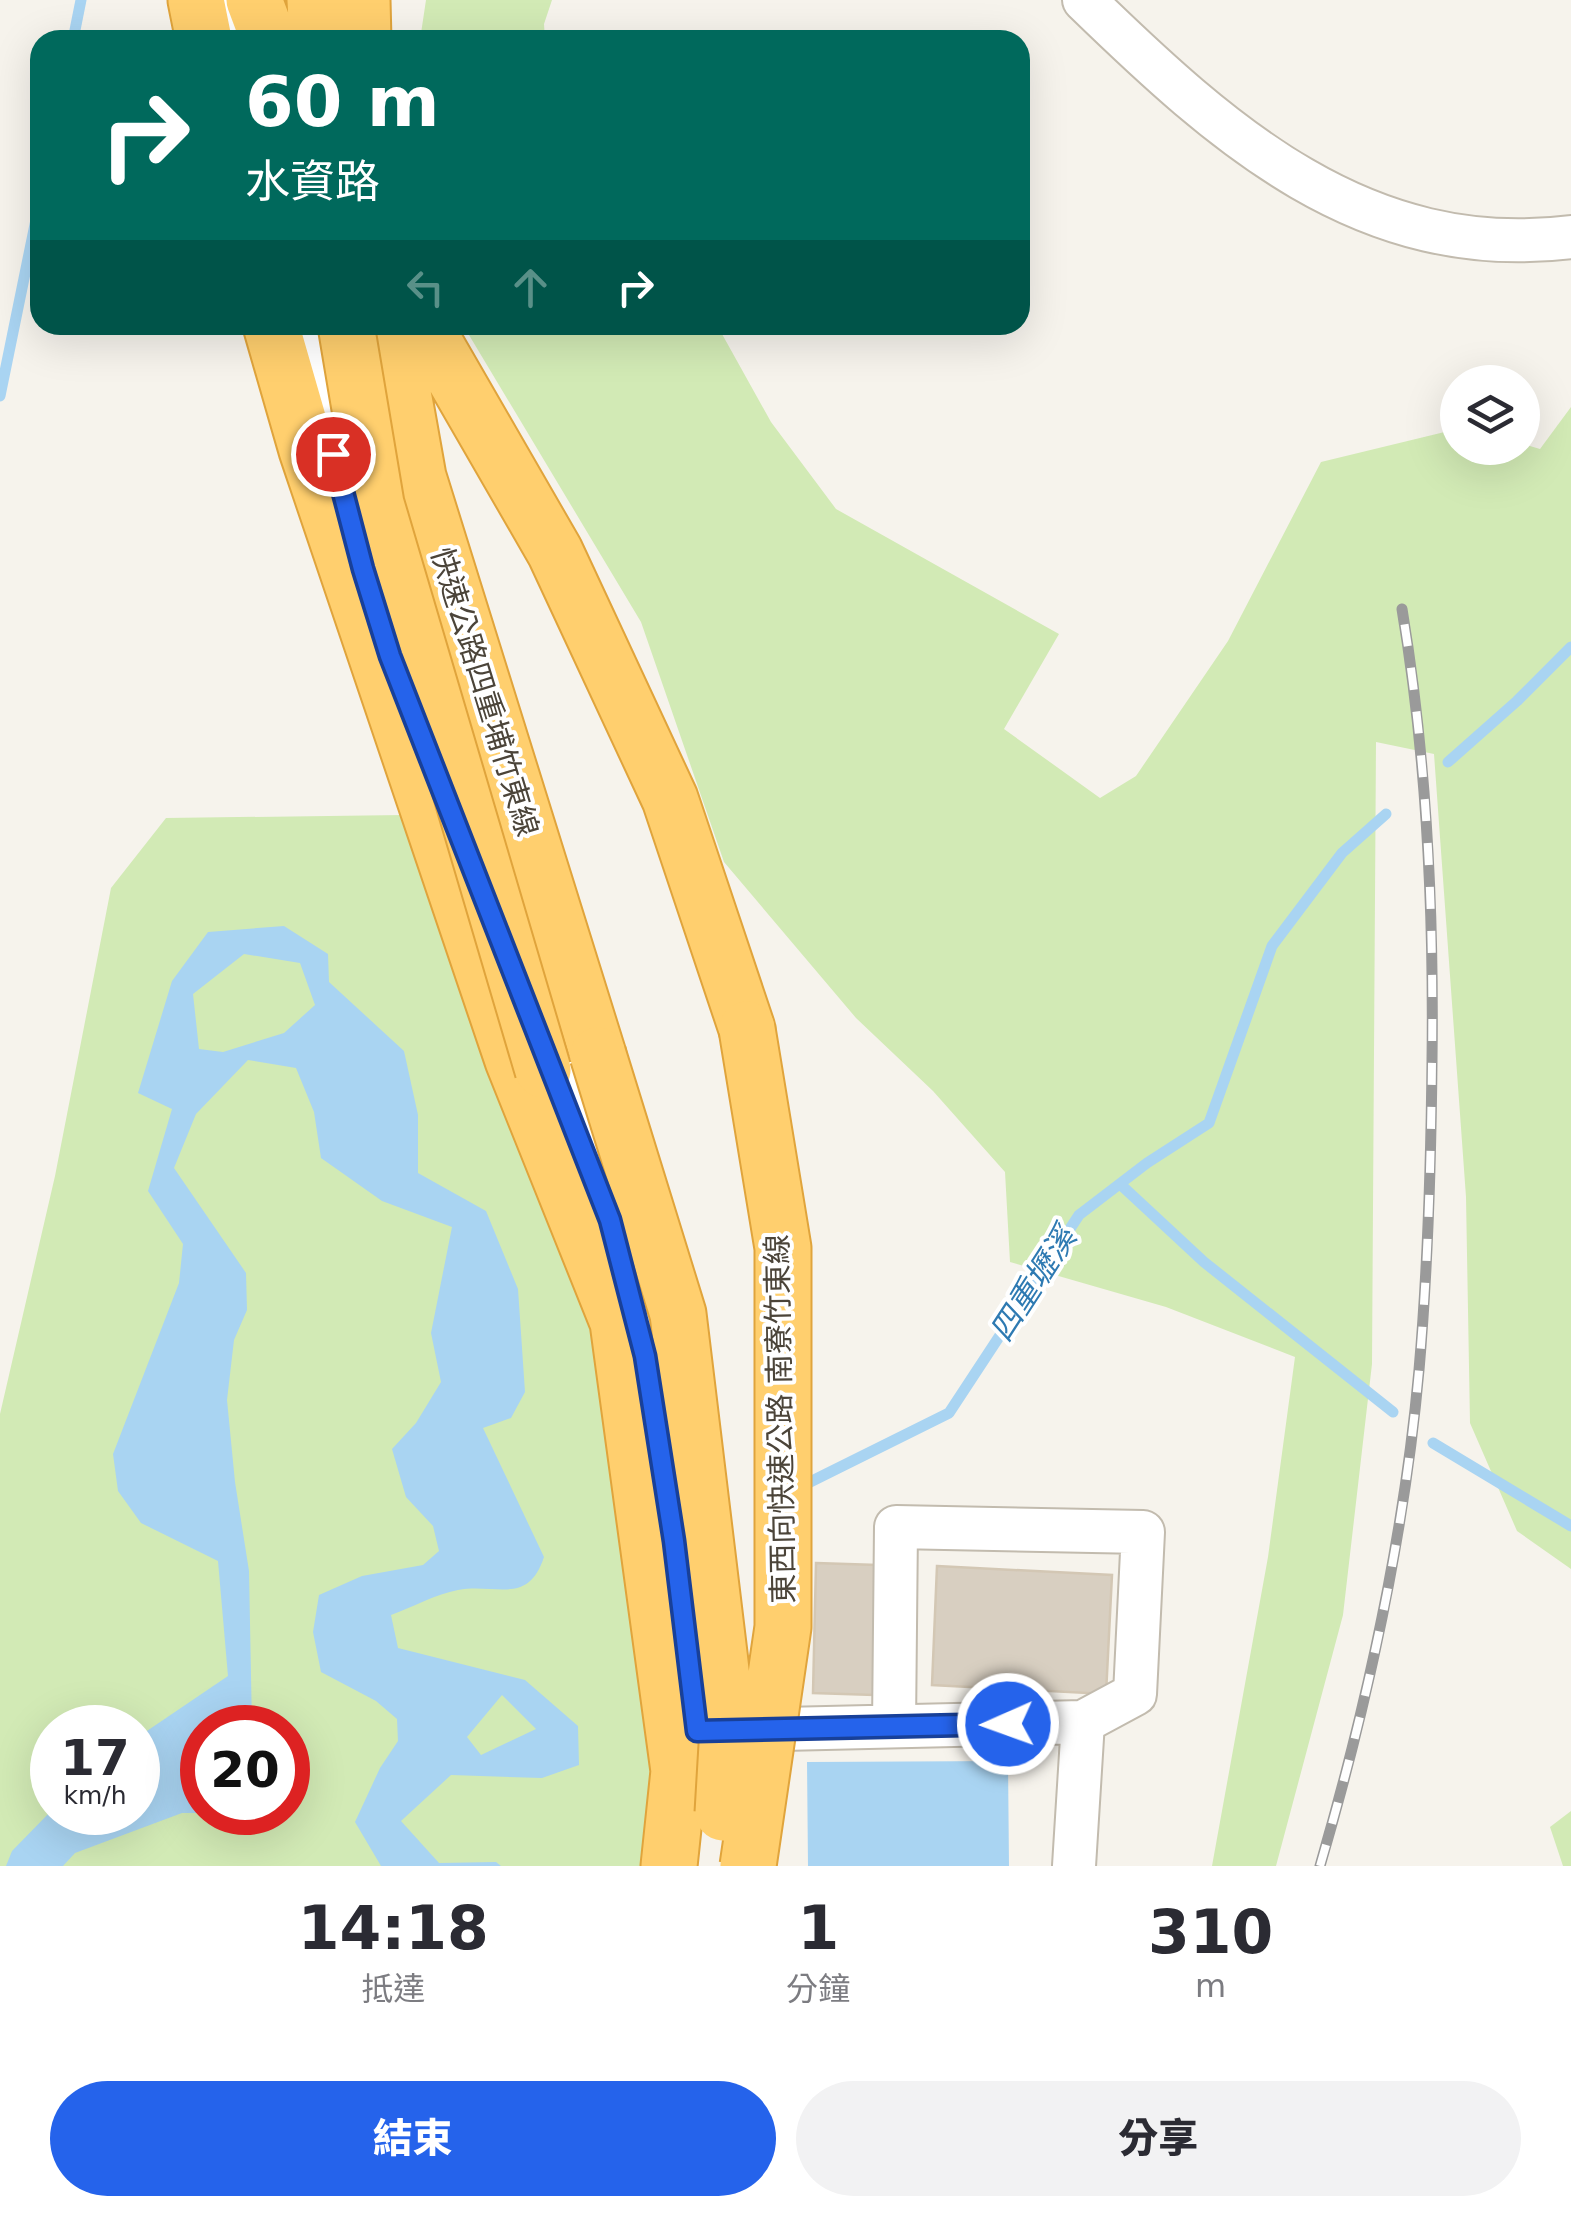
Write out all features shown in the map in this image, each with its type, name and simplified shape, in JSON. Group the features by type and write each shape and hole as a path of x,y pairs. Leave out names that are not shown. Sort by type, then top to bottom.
{"highway":[{"path":"196,0 202,30"},
{"path":"254,0 266,30"},
{"path":"315,0 316,30"},
{"path":"362,0 364,30"},
{"path":"274,335 306,450 494,1008 618,1322 679,1771 669,1866"},
{"name":"快速公路四重埔竹東線","path":"348,335 376,504 618,1322"},
{"name":"快速公路四重埔竹東線","path":"393,335 418,477 678,1314 728,1728 720,1866"},
{"name":"東西向快速公路 南寮竹東線","path":"430,335 554,552 670,800 747,1028 783,1248 782,1627 748,1866"}],"street":[{"path":"224,0 231,30"},
{"path":"296,0 297,30"},
{"path":"1084,0 1190,99 1289,174 1380,217 1456,237 1533,242 1571,237"},
{"path":"308,335 323,416 390,656 610,1220 645,1356 674,1541 701,1759 693,1866"},
{"path":"697,1731 1084,1722 1135,1694 1143,1532 896,1528 894,1726"},
{"path":"1074,1866 1084,1722"}],"green space":[{"path":"426,0 552,0 544,30 422,30"},
{"path":"469,335 723,335 771,422 836,509 1059,634 1004,729 1100,798 1136,776 1228,641 1321,462 1440,433 1440,465 1540,465 1540,449 1571,407 1571,1569 1517,1531 1470,1423 1466,1197 1434,754 1376,742 1372,1364 1343,1615 1276,1866 1212,1866 1268,1557 1295,1357 1166,1307 1010,1262 1005,1172 933,1091 856,1018 724,862 641,622"},
{"path":"403,815 587,1306 631,1523 662,1772 649,1866 0,1866 0,1414 55,1176 111,888 166,818"},
{"path":"1571,1811 1571,1866 1563,1866 1550,1827"}],"water":[{"path":"284,926 328,954 329,982 404,1051 418,1115 418,1173 486,1211 518,1289 525,1392 511,1418 483,1428 544,1557 529,1582 520,1587 458,1590 391,1615 398,1648 525,1680 578,1726 579,1765 542,1778 451,1775 401,1821 439,1863 496,1862 501,1866 381,1866 355,1822 380,1768 398,1741 397,1719 376,1701 321,1672 313,1632 319,1595 362,1576 423,1565 439,1551 433,1526 406,1497 392,1449 416,1423 441,1382 431,1333 452,1227 382,1201 321,1158 314,1112 296,1068 248,1060 196,1114 174,1168 246,1273 247,1310 234,1340 227,1400 249,1571 252,1705 185,1705 228,1676 218,1561 141,1523 118,1491 113,1454 179,1283 183,1244 148,1191 172,1109 138,1093 172,981 208,932","holes":["244,954 300,963 315,1005 284,1033 223,1052 199,1049 193,994","502,1695 536,1729 481,1755 467,1737"]},
{"path":"180,1709 180,1814 160,1821 160,1722"},
{"path":"1008,1761 1009,1866 808,1866 807,1762"},
{"path":"30,1833 123,1835 75,1853 63,1866 6,1866 12,1851"}],"building":[{"path":"816,1563 877,1565 874,1695 813,1693"},
{"path":"937,1566 1112,1575 1106,1694 932,1685"}],"waterway":[{"path":"75,30 81,0"},
{"path":"0,396 30,249"},
{"path":"1448,762 1571,647"},
{"path":"800,1487 949,1413 1079,1215 1147,1163 1209,1123 1272,946 1342,853 1386,814"},
{"name":"四重壢溪","path":"1120,1184 1204,1262 1393,1412"},
{"name":"四重壢溪","path":"1433,1443 1571,1526"}],"railway":[{"path":"1320,1866 1382,1621 1404,1496 1425,1293 1432,1100 1430,891 1418,722 1402,609"}],"route":[{"path":"333,454 390,656 610,1220 645,1356 674,1541 697,1731 1008,1724"}]}
